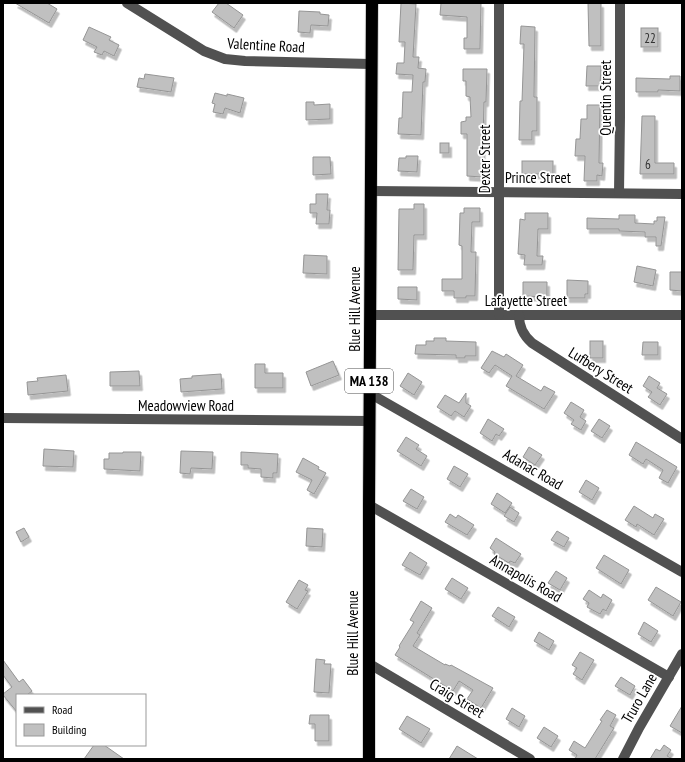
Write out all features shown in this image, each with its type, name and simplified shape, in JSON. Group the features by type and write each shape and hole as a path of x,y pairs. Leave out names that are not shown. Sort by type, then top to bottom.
{"highway":[{"name":"Blue Hill Avenue","path":"369,759 369,393 372,3"}],"street":[{"name":"Valentine Road","path":"127,3 193,45 214,56 225,59 246,61 371,64"},
{"name":"Dexter Street","path":"499,3 499,315"},
{"name":"Quentin Street","path":"618,193 620,3"},
{"name":"Prince Street","path":"371,191 682,194"},
{"name":"Lafayette Street","path":"370,315 682,315"},
{"name":"Lufbery Street","path":"519,315 520,324 524,334 538,347 682,439"},
{"name":"Adanac Road","path":"369,393 682,572"},
{"name":"Meadowview Road","path":"3,418 369,421"},
{"name":"Annapolis Road","path":"369,505 668,677"},
{"name":"Truro Lane","path":"623,759 639,728 682,654"},
{"name":"Craig Street","path":"368,664 530,759"}],"building":[{"path":"15,3 47,3 57,9 49,23"},
{"path":"219,3 226,3 243,15 234,28 212,12"},
{"path":"401,3 416,4 413,57 419,57 418,68 426,69 425,82 423,82 421,135 398,134 399,118 402,118 403,92 412,92 413,75 396,74 397,63 404,63 405,42 399,42"},
{"path":"441,3 481,3 480,49 464,49 464,38 467,38 467,17 440,15"},
{"path":"588,3 601,3 601,46 589,46"},
{"path":"299,11 320,12 320,14 329,15 328,26 311,25 310,33 298,32"},
{"path":"521,26 535,27 534,97 537,97 537,131 532,131 532,140 519,140 524,44 520,44"},
{"path":"89,27 111,37 109,40 119,45 114,56 104,51 102,55 94,52 97,47 83,40"},
{"path":"641,28 658,28 658,47 641,47"},
{"path":"587,66 601,66 600,86 586,86"},
{"path":"463,69 487,69 486,102 484,102 482,177 467,176 467,134 461,134 461,122 466,121 466,117 471,117 470,97 466,96 466,81 463,81"},
{"path":"145,74 174,78 171,92 137,87 139,78 144,79"},
{"path":"670,76 680,76 680,91 658,90 658,92 636,92 636,78 670,79"},
{"path":"215,93 244,98 240,113 225,108 223,114 213,112 215,104 212,103"},
{"path":"306,102 314,102 314,105 330,104 330,119 306,120"},
{"path":"587,105 600,105 599,163 603,163 602,176 597,175 597,181 584,181 585,156 575,156 576,139 580,139 581,119 587,119"},
{"path":"642,116 655,116 655,163 674,163 674,174 640,174"},
{"path":"440,143 449,143 449,153 440,153"},
{"path":"406,156 418,156 417,172 398,171 399,158 406,158"},
{"path":"313,157 330,157 331,174 313,175"},
{"path":"522,161 553,161 553,174 522,174"},
{"path":"316,194 328,194 327,210 330,210 329,224 316,224 317,213 310,213 310,204 316,204"},
{"path":"414,204 424,204 424,235 414,235 413,270 398,270 399,209 414,209"},
{"path":"464,208 480,208 480,222 472,222 471,252 476,252 475,296 454,298 454,291 442,291 442,279 462,279 462,246 459,245 460,213 464,213"},
{"path":"525,213 548,213 548,229 538,229 537,256 543,256 542,265 524,265 525,255 518,254 520,219 525,220"},
{"path":"619,215 635,215 635,223 654,224 654,221 657,221 657,217 665,217 661,246 656,246 656,237 645,237 645,232 619,231 619,229 587,229 587,218 619,219"},
{"path":"304,255 327,256 327,274 303,273"},
{"path":"637,266 656,270 653,286 634,282"},
{"path":"670,272 682,272 682,291 670,290"},
{"path":"567,280 588,281 588,294 585,294 585,298 567,298"},
{"path":"523,282 547,282 547,297 523,296"},
{"path":"398,287 417,287 417,300 398,299"},
{"path":"434,338 446,338 446,341 476,342 476,356 456,358 456,355 415,354 416,345 426,345 426,341 434,341"},
{"path":"590,341 603,341 603,358 590,358"},
{"path":"643,342 658,342 658,355 642,355"},
{"path":"492,351 504,357 506,354 523,365 516,376 541,391 544,386 555,392 544,409 506,386 512,376 495,365 489,373 481,368"},
{"path":"333,361 339,375 311,386 306,372"},
{"path":"255,364 265,364 265,373 283,373 283,388 255,388"},
{"path":"139,371 140,386 110,386 110,372"},
{"path":"408,373 422,382 414,395 400,386"},
{"path":"221,374 222,389 181,392 180,379 192,378 192,376"},
{"path":"66,375 68,391 28,395 27,382 38,381 37,378"},
{"path":"649,376 660,383 657,388 667,394 660,405 648,397 652,392 643,386"},
{"path":"466,393 466,403 471,406 464,417 455,411 451,416 437,407 445,395 459,403"},
{"path":"571,402 584,410 580,417 586,421 581,430 571,424 574,420 564,413"},
{"path":"488,419 504,429 499,436 496,434 492,441 480,433"},
{"path":"599,419 610,426 602,438 591,431"},
{"path":"406,437 419,445 416,449 427,456 421,466 397,451"},
{"path":"636,442 677,467 668,483 659,478 663,470 646,459 643,464 629,455"},
{"path":"529,447 542,455 535,465 523,457"},
{"path":"44,449 74,451 73,467 43,466"},
{"path":"181,451 213,452 212,469 191,468 190,474 180,473"},
{"path":"141,452 140,471 104,469 104,459 109,459 109,453"},
{"path":"241,452 278,454 277,473 273,473 273,478 261,477 261,469 248,468 248,465 241,465"},
{"path":"303,458 319,467 318,469 326,473 314,494 307,490 312,480 296,472"},
{"path":"454,466 468,474 460,487 447,479"},
{"path":"586,480 599,488 592,500 579,492"},
{"path":"411,489 424,497 417,509 403,501"},
{"path":"497,493 512,503 505,513 491,504"},
{"path":"634,506 653,518 655,514 664,519 654,535 637,524 636,527 625,520"},
{"path":"510,507 519,513 514,522 504,516"},
{"path":"450,514 456,518 458,515 474,525 467,535 445,522"},
{"path":"24,528 29,537 21,542 16,532"},
{"path":"307,528 323,529 322,547 306,546"},
{"path":"557,531 569,538 564,547 551,540"},
{"path":"496,538 521,554 515,563 510,561 509,563 494,554 495,552 490,548"},
{"path":"410,552 427,563 420,575 402,565"},
{"path":"604,555 629,570 621,584 596,568"},
{"path":"556,571 567,578 560,590 548,583"},
{"path":"452,578 468,588 461,599 445,589"},
{"path":"299,580 308,585 305,590 308,591 297,609 286,602"},
{"path":"656,587 681,602 673,616 648,600"},
{"path":"589,590 601,598 603,594 612,600 606,611 603,609 600,614 587,607 589,603 583,599"},
{"path":"421,601 432,608 417,633 420,635 413,646 445,665 451,665 493,688 481,708 467,699 473,690 459,681 453,691 395,655 414,622 410,620"},
{"path":"498,607 515,617 509,627 492,616"},
{"path":"644,622 658,631 651,642 638,634"},
{"path":"539,632 554,641 549,650 534,641"},
{"path":"580,652 594,660 582,680 573,674 577,668 572,665"},
{"path":"316,659 325,660 324,664 331,664 329,693 314,692"},
{"path":"3,660 19,682 23,679 32,691 28,694 16,694 16,711 3,695 12,687 3,675"},
{"path":"621,677 635,686 630,695 615,686"},
{"path":"682,706 682,733 670,726"},
{"path":"512,708 525,716 519,727 506,719"},
{"path":"607,710 616,715 610,726 614,728 595,759 575,759 577,755 569,750 574,741 585,748"},
{"path":"310,715 329,715 329,741 315,741 315,724 309,724"},
{"path":"407,716 430,729 421,743 399,729"},
{"path":"544,727 558,736 551,747 537,738"},
{"path":"664,745 671,750 667,756 673,759 650,759 656,749 660,751"},
{"path":"93,746 105,746 124,759 84,759"},
{"path":"457,746 478,759 449,759"}]}
